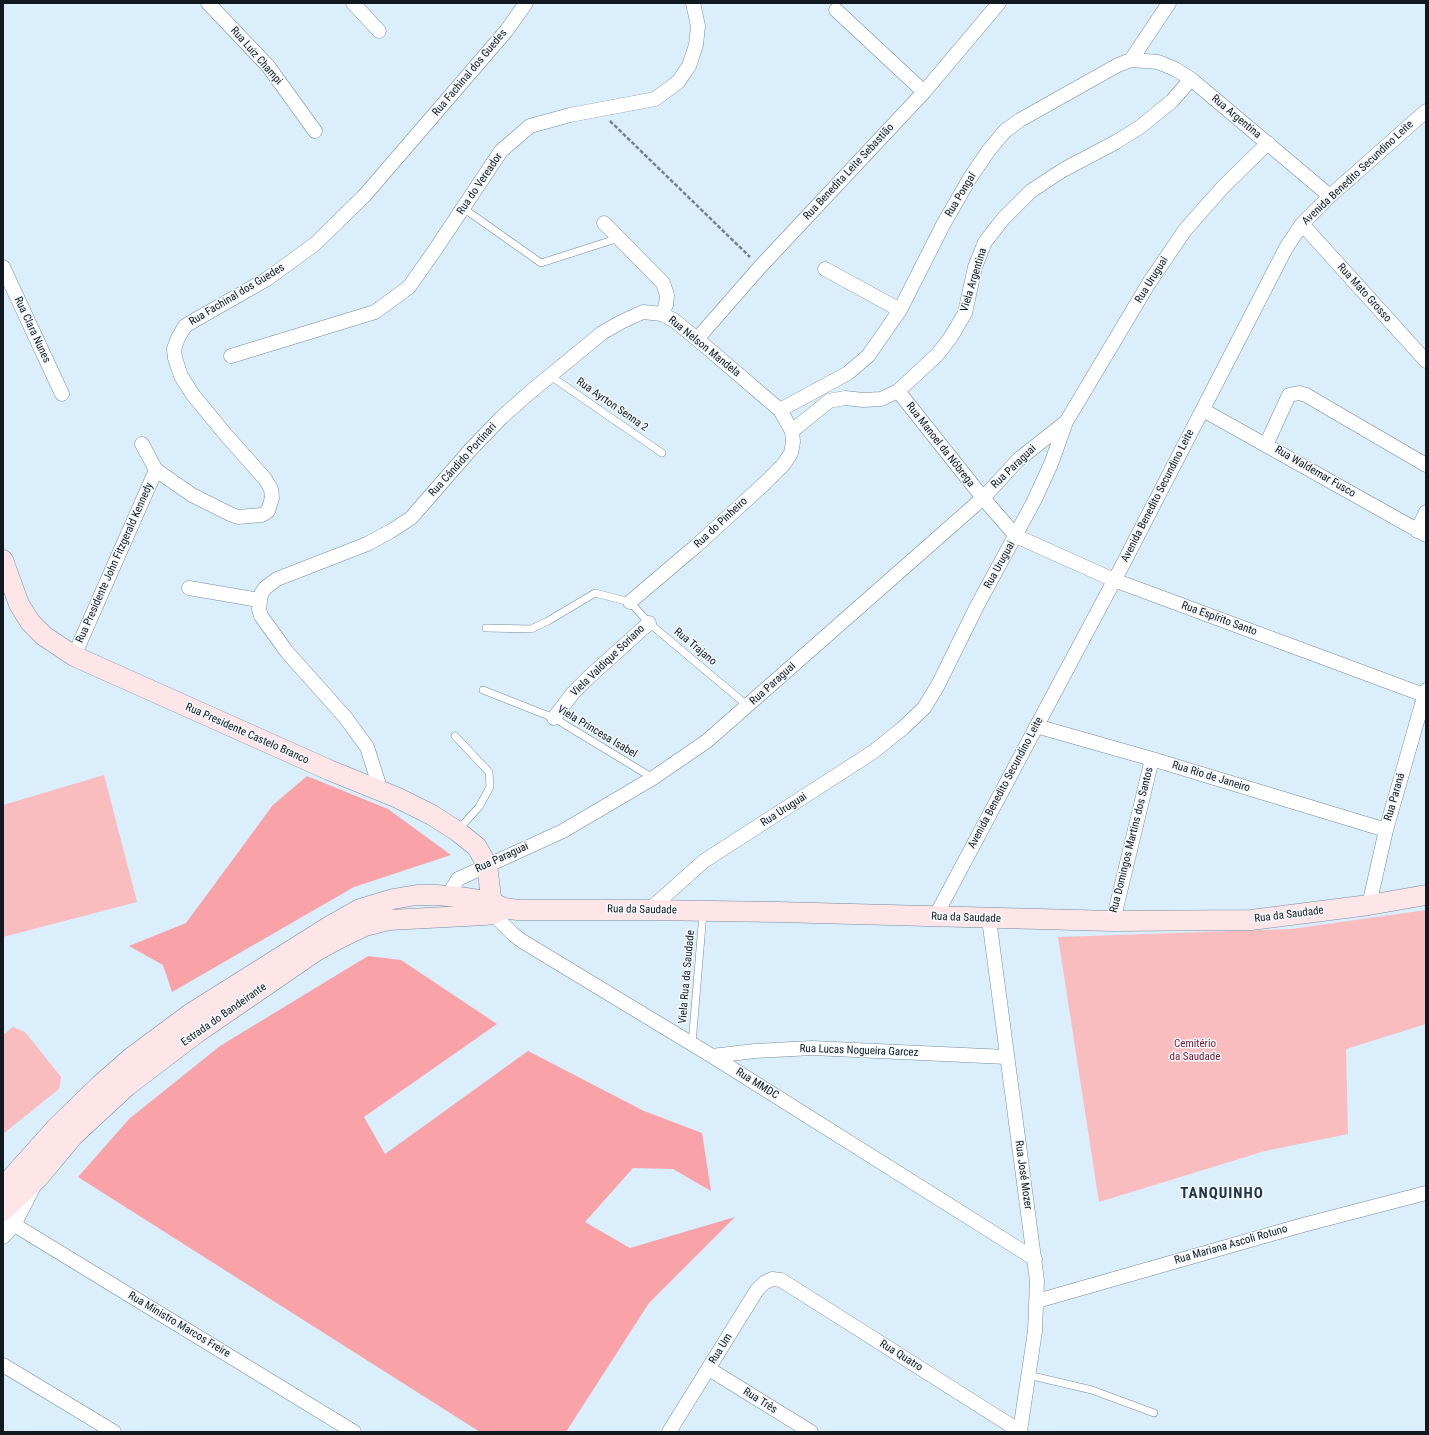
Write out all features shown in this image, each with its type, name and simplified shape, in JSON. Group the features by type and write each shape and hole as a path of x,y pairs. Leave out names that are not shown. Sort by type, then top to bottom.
{"main road":[{"name":"Rua Presidente Castelo Branco","path":"3,560 19,604 30,622 44,636 74,656 329,770 398,798 432,815 457,831 477,847 487,865 496,908"},
{"name":"Estrada do Bandeirante","path":"3,1187 56,1128 100,1085 132,1057 190,1014 308,938 360,910 393,899 417,895 448,896 496,908"},
{"name":"Rua da Saudade","path":"496,908 518,910 778,912 989,919 1113,921 1251,920 1369,905 1426,895"},
{"name":"Estrada do Bandeirante","path":"7,1218 73,1136 127,1086 198,1032 322,948 365,926 389,920 496,908"}],"street":[{"name":"Rua Luiz Champi","path":"208,3 268,66 315,131"},
{"path":"353,3 379,30"},
{"name":"Rua Fachinal dos Guedes","path":"142,444 156,470 192,495 238,517 262,515 268,511 272,498 271,489 265,479 193,396 181,376 175,358 174,349 178,338 185,326 267,278 315,244 365,195 380,178 507,30 526,3"},
{"name":"Rua do Vereador","path":"231,356 375,312 409,287 501,151 530,126 570,115 655,99 678,82 689,66 696,45 698,26 693,3"},
{"name":"Rua Benedita Leite Sebastião","path":"697,339 760,267 924,92 999,3"},
{"path":"1131,60 1169,3"},
{"path":"836,10 924,92"},
{"name":"Rua Argentina","path":"1131,60 1158,62 1175,69 1191,79 1330,196"},
{"name":"Rua Pongaí","path":"780,410 848,374 868,356 900,310 941,230 970,178 989,150 1005,131 1020,120 1118,65 1131,60"},
{"name":"Viela Argentina","path":"792,431 829,401 845,398 863,400 881,399 898,391 936,355 951,337 964,313 975,267 985,242 1003,219 1036,187 1063,170 1116,142 1140,127 1172,101 1191,79"},
{"name":"Avenida Benedito Secundino Leite","path":"934,917 1114,580 1286,248 1302,224 1330,196 1426,111"},
{"name":"Rua Uruguai","path":"649,910 704,861 873,752 903,728 924,708 938,685 977,606 1016,536 1051,464 1066,422 1149,283 1185,230 1223,187 1268,143"},
{"name":"Rua Nelson Mandela","path":"604,223 663,283 667,295 666,305 662,314 697,339 780,410 792,431"},
{"name":"Rua Mato Grosso","path":"1302,224 1426,361"},
{"name":"Rua Clara Nunes","path":"3,267 62,394"},
{"path":"825,268 900,310"},
{"name":"Rua Cândido Portinari","path":"259,600 265,588 277,579 367,544 411,518 502,417 549,375 602,333 621,322 643,312 662,314"},
{"name":"Rua Manoel da Nóbrega","path":"898,391 983,498 1016,536"},
{"path":"1266,445 1289,395 1299,393 1306,395 1426,465"},
{"name":"Rua Waldemar Fusco","path":"1203,410 1422,533"},
{"name":"Rua Paraguai","path":"448,896 458,879 563,831 653,778 707,742 983,498 1018,460 1066,422"},
{"name":"Rua do Pinheiro","path":"630,602 696,546 784,464 791,454 793,442 792,431"},
{"name":"Rua Presidente John Fitzgerald Kennedy","path":"74,656 156,470"},
{"path":"1422,533 1426,512"},
{"name":"Rua Espírito Santo","path":"1016,536 1114,580 1425,692"},
{"path":"189,588 259,600 261,616 287,652 345,717 367,747 381,791"},
{"name":"Viela Valdique Soriano","path":"554,718 589,676 648,623"},
{"name":"Rua Paraná","path":"1369,905 1386,830 1425,692"},
{"name":"Rua Rio de Janeiro","path":"1036,726 1152,759 1386,830"},
{"name":"Rua Domingos Martins dos Santos","path":"1113,921 1152,759"},
{"name":"Rua MMDC","path":"496,908 512,934 522,941 712,1056 1034,1259"},
{"name":"Rua José Mozer","path":"989,919 1037,1281 1035,1331 1021,1431"},
{"name":"Rua Lucas Nogueira Garcez","path":"712,1056 755,1051 812,1048 1007,1057"},
{"name":"Rua Mariana Ascoli Rotuno","path":"1037,1302 1303,1225 1426,1193"},
{"path":"3,1236 7,1218"},
{"name":"Rua Ministro Marcos Freire","path":"7,1218 354,1432"},
{"name":"Rua Um","path":"669,1432 757,1290 764,1283 772,1279 781,1280"},
{"name":"Rua Quatro","path":"781,1280 1021,1431"},
{"path":"3,1365 114,1432"},
{"name":"Rua Três","path":"709,1369 811,1432"}],"lane":[{"path":"463,208 540,263 619,238"},
{"name":"Rua Ayrton Senna 2","path":"549,375 662,453"},
{"path":"486,628 531,629 548,621 595,593 630,602"},
{"name":"Rua Trajano","path":"630,602 648,623 749,706"},
{"name":"Viela Princesa Isabel","path":"483,690 554,718 653,778"},
{"path":"455,736 489,772 490,787 479,807 457,831"},
{"name":"Viela Rua da Saudade","path":"692,1044 703,912"},
{"path":"1028,1375 1092,1390 1154,1414"}],"path":[{"path":"598,110 760,267"}],"green space":[{"path":"104,775 137,902 3,937 3,805"},
{"name":"Cemitério da Saudade","path":"1426,910 1426,1024 1346,1049 1348,1134 1265,1151 1099,1202 1058,937 1291,929"},
{"path":"13,1027 25,1032 61,1077 59,1089 3,1134 3,1035"}],"shaded area":[{"path":"307,776 388,809 451,855 354,887 172,992 163,965 129,946 186,923 273,805"},
{"path":"368,956 401,960 497,1024 364,1117 385,1154 528,1051 644,1111 702,1133 711,1191 673,1169 633,1168 585,1222 630,1248 735,1217 649,1303 566,1432 480,1432 78,1177 129,1119 220,1046"}],"district":[{"name":"TANQUINHO","path":"1222,1194"}]}
